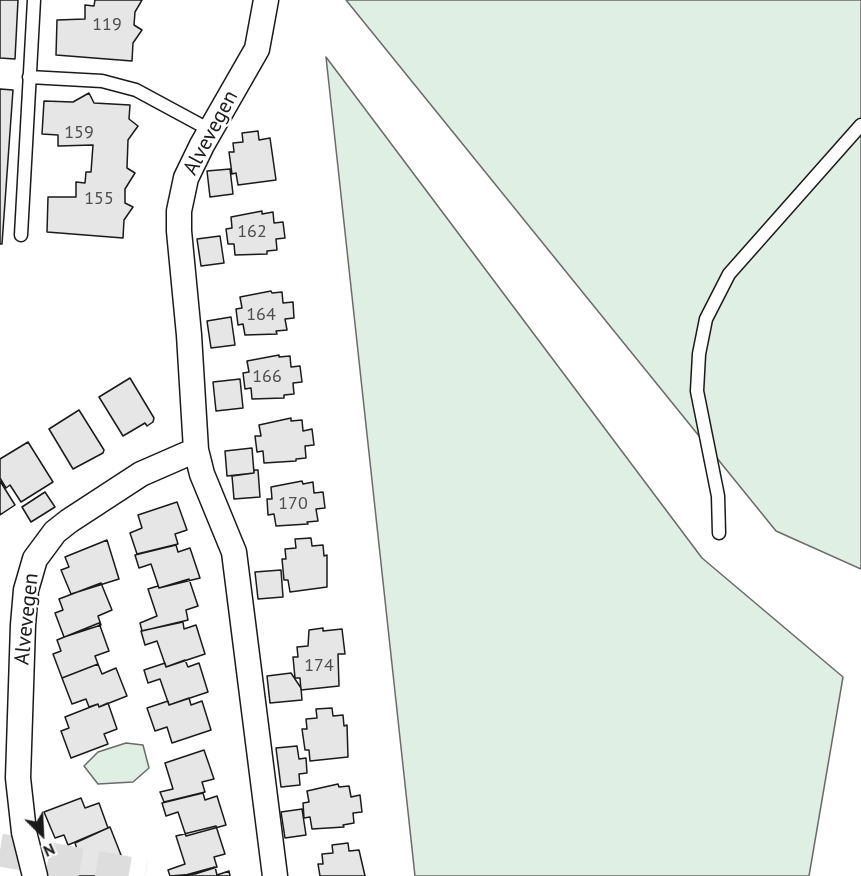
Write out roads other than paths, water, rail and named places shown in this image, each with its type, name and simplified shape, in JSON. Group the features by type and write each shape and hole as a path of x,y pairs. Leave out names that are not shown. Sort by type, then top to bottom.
{"street":[{"name":"Alvevegen","path":"266,0 257,49 210,130 186,178 179,211 196,450 202,474 234,552 275,876"},
{"name":"Alvevegen","path":"35,876 24,832 18,778 23,625 26,590 35,559 55,532 69,521 141,474 196,450"}],"lane":[{"path":"21,235 34,0"},
{"path":"29,77 102,81 136,90 210,130"},
{"path":"719,533 718,496 697,391 699,354 706,319 729,274 861,125"}],"tunnel":[{"path":"0,850 145,876"}]}
